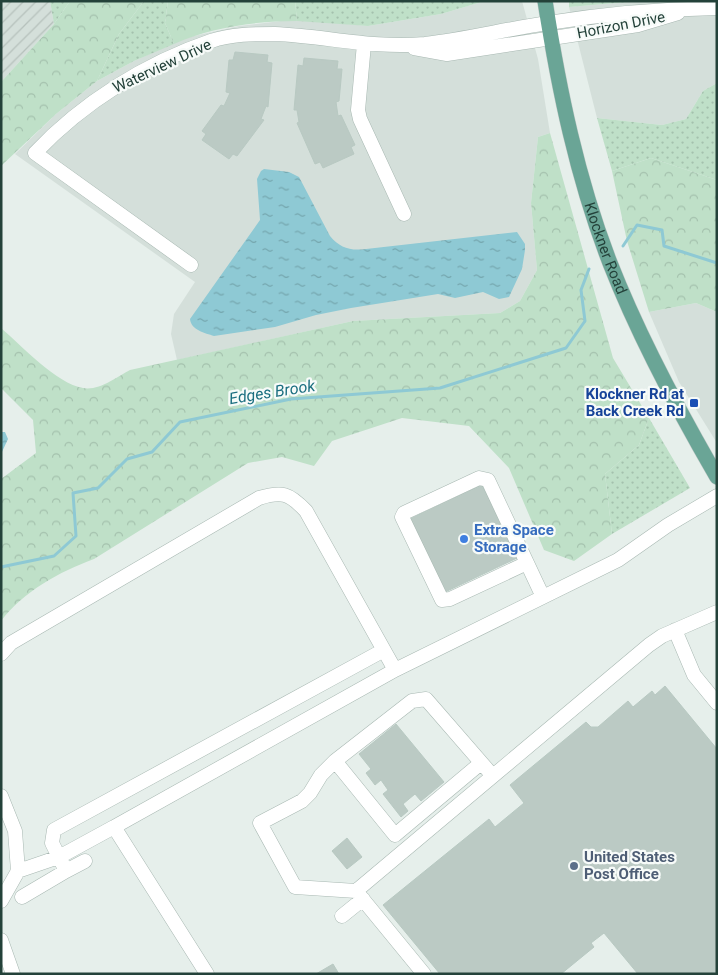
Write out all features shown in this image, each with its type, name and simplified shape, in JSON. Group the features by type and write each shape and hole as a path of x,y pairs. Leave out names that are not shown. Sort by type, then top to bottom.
{"main road":[{"name":"Klockner Road","path":"545,1 567,124 609,261 660,375 717,477"}],"street":[{"name":"Horizon Drive","path":"549,30 571,36 638,25 690,8 717,8"},
{"name":"Waterview Drive","path":"191,265 35,153 77,114 106,93 141,73 212,40 246,35 272,34 364,44 402,46 447,54 549,30"},
{"path":"364,44 358,110 360,119 404,214"},
{"path":"526,563 446,601 442,600 402,517 404,513 479,478 484,478 490,483 543,597"},
{"path":"1,654 11,643 259,498 276,493 287,495 306,511 395,670"},
{"path":"18,871 59,856 395,670 618,560 668,525 717,496"},
{"path":"342,916 360,895 492,776 649,645 675,630 717,612"},
{"path":"675,630 694,675 717,702"},
{"path":"66,871 52,844 52,836 59,826 384,650"},
{"path":"424,974 360,895 295,887 260,823 302,801 321,775 335,761 398,710 412,701 426,699 492,776"},
{"path":"335,761 394,835 481,763"},
{"path":"1,796 15,831 18,871 1,901"},
{"path":"114,827 207,974"},
{"path":"22,897 85,861"},
{"path":"1,940 13,974"}],"shaded area":[{"path":"1,1 50,1 54,24 1,82"},
{"path":"485,1 522,1 538,59 550,133 538,137 531,203 537,270 520,301 500,313 353,321 177,360 171,334 174,314 195,282 15,154 56,114 97,81 134,61 185,38 239,26 281,21 314,21 368,26 441,14"},
{"path":"640,1 717,1 717,83 703,91 686,119 662,125 597,118 569,7"},
{"path":"696,303 717,312 717,443 679,382 649,312"}],"green space":[{"path":"50,1 70,1 54,24"},
{"path":"70,1 144,1 119,34 97,81 56,114 1,166 1,82 54,24"},
{"path":"144,1 168,1 165,23 174,44 134,61 97,81 119,34"},
{"path":"168,1 295,1 297,21 234,26 203,33 174,44 165,23"},
{"path":"295,1 485,1 441,14 368,26 297,21"},
{"path":"569,1 640,1 569,7"},
{"path":"717,83 717,180 651,158 612,171 597,118 662,125 686,119 703,91"},
{"path":"550,133 613,358 649,418 639,445 605,474 612,534 574,561 544,550 509,468 469,426 402,418 332,441 314,466 282,457 248,463 94,559 55,576 20,600 1,621 1,479 36,453 33,420 1,388 1,328 51,372 73,385 89,388 108,383 130,370 353,321 500,313 520,301 537,270 531,203 538,137"},
{"path":"651,158 717,180 717,312 696,303 649,312 627,241 612,171"},
{"path":"649,418 690,488 612,534 605,474 639,445"}],"water":[{"path":"264,169 289,172 299,177 330,236 346,248 355,250 366,249 517,232 525,244 522,269 509,297 499,299 483,292 455,298 438,294 316,315 275,327 214,336 203,332 193,326 190,319 260,220 257,179"},
{"path":"1,432 5,432 8,439 1,454"}],"building":[{"path":"235,52 268,55 267,62 272,63 268,107 266,106 261,119 264,120 237,156 233,154 229,159 202,140 206,134 202,131 221,105 224,106 230,93 226,92 229,60 233,60"},
{"path":"304,58 338,61 337,69 342,69 339,101 336,102 338,116 341,115 355,145 351,147 354,154 323,168 320,162 315,164 297,123 299,122 297,110 294,110 298,65 303,66"},
{"name":"Extra Space Storage","path":"482,485 517,558 445,592 410,519"},
{"name":"United States Post Office","path":"665,686 717,749 717,974 638,974 604,933 591,943 594,947 561,974 440,974 383,905 489,819 495,827 524,803 510,785 586,722 591,727 598,727 628,701 633,707 652,691 655,695"},
{"path":"396,724 444,782 421,801 415,794 403,804 408,811 401,817 383,794 388,790 381,780 375,785 366,773 371,769 359,754"},
{"path":"347,838 362,857 347,869 332,851"},
{"path":"333,964 339,974 316,974"}],"waterway":[{"name":"Edges Brook","path":"623,246 637,225 662,230 664,246 717,263"},
{"name":"Edges Brook","path":"1,567 54,556 76,536 73,493 98,488 127,459 152,452 180,422 291,399 440,388 566,348 585,321 581,290 589,269"}],"place":[{"name":"Klockner Rd at Back Creek Rd","path":"694,403"},
{"name":"Extra Space Storage","path":"464,539"},
{"name":"United States Post Office","path":"574,866"}]}
